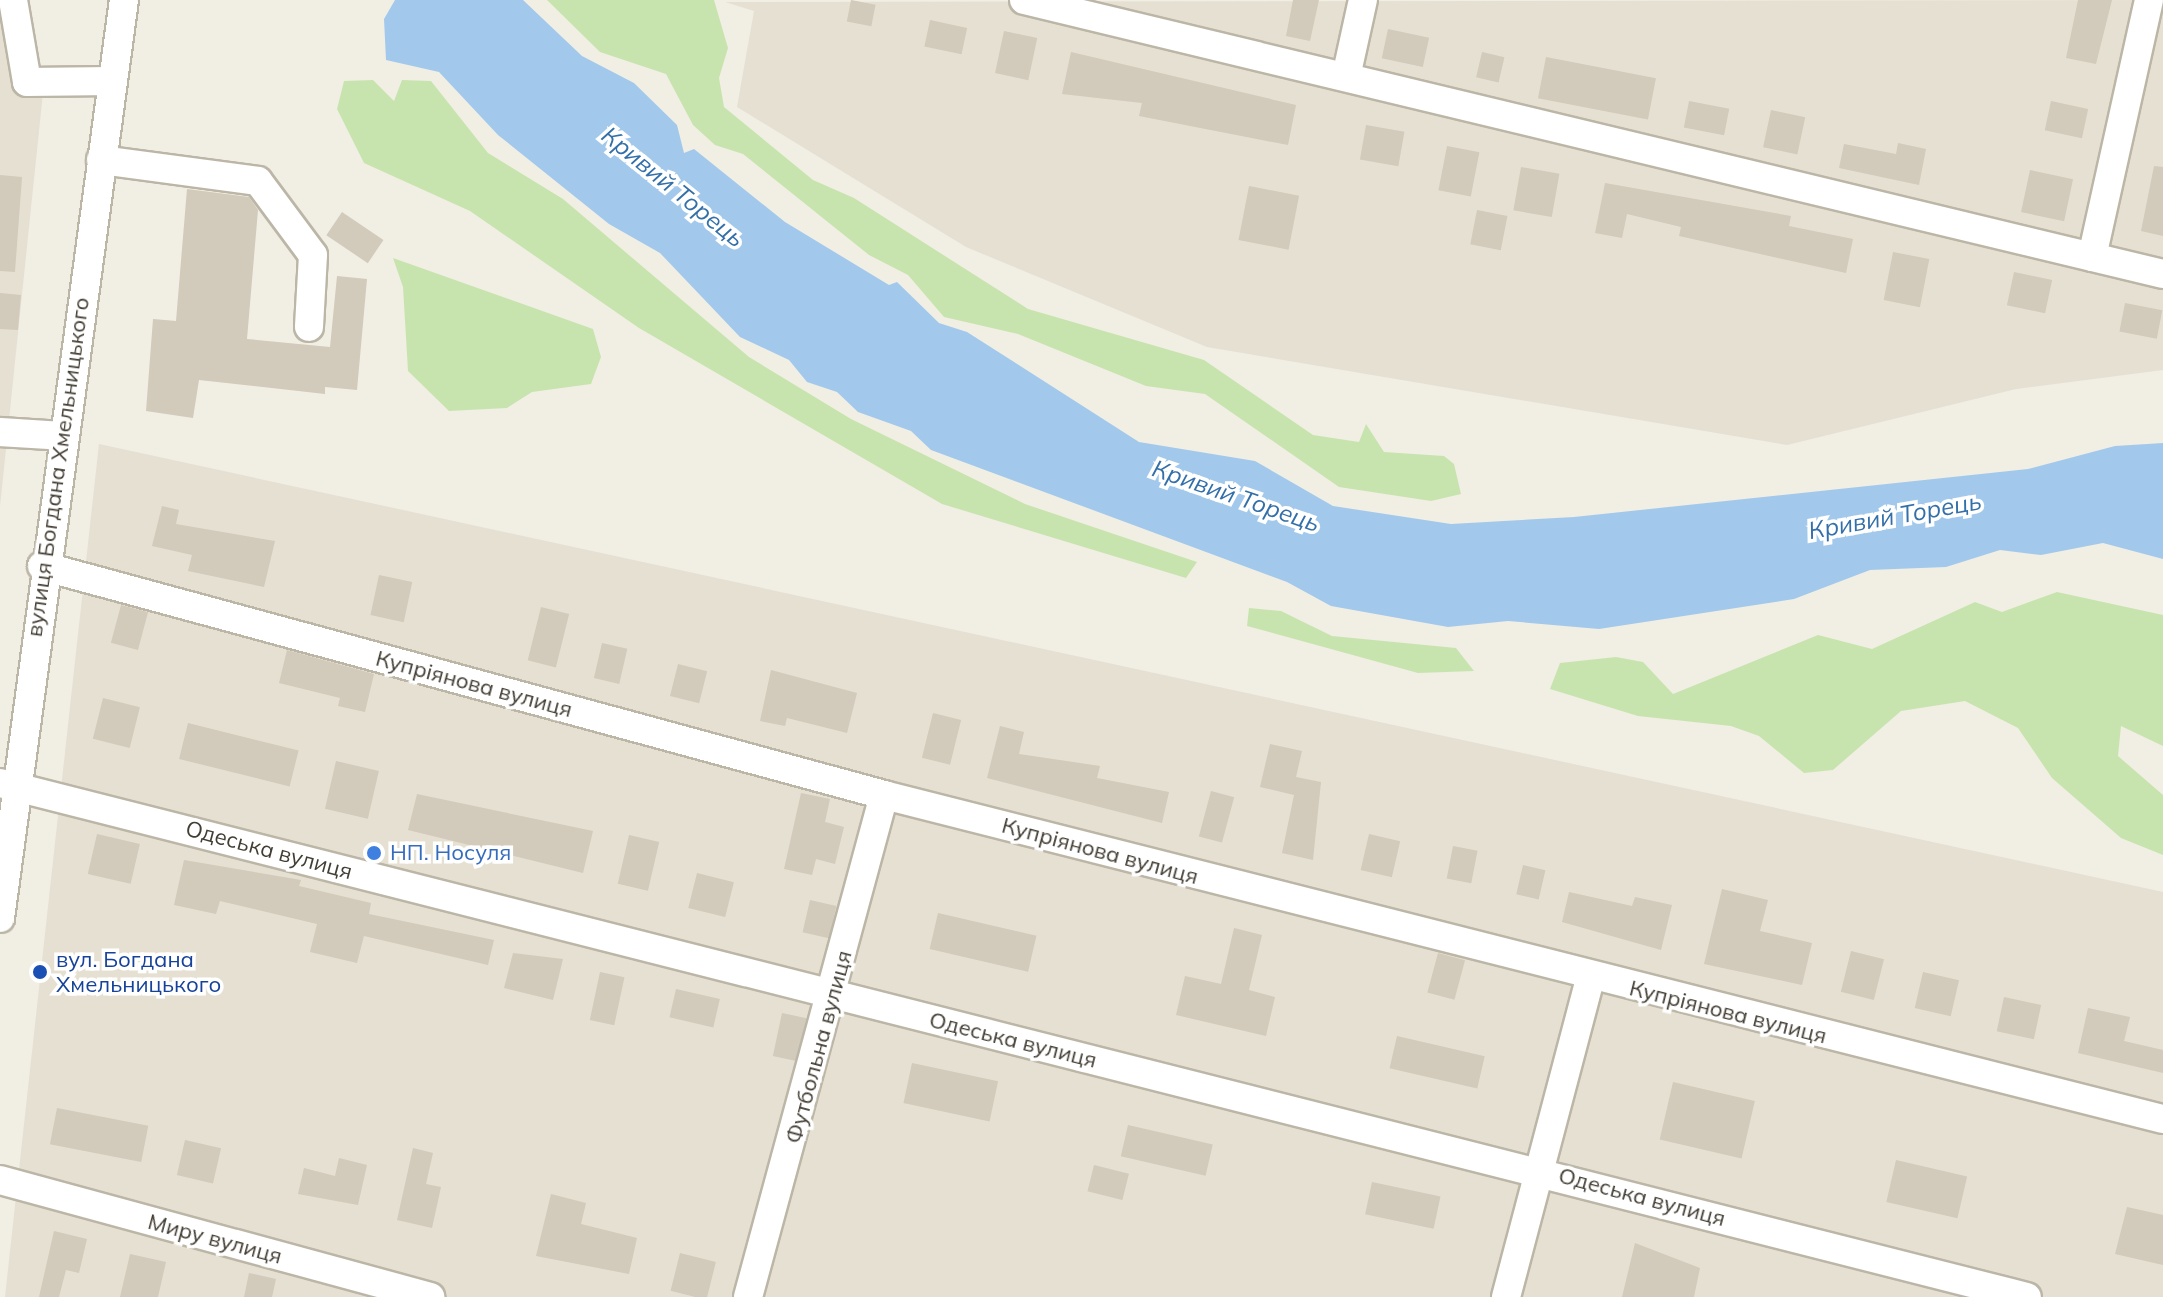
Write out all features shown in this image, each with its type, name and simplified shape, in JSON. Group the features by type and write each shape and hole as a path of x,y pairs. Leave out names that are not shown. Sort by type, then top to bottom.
{"street":[{"path":"13,0 13,82 112,81"},
{"path":"1024,0 2163,274"},
{"path":"1346,77 1363,0"},
{"path":"2092,257 2149,0"},
{"name":"вулиця Богдана Хмельницького","path":"0,918 8,784 64,436 122,8"},
{"path":"101,160 258,181 313,255 309,327"},
{"path":"0,432 64,436"},
{"name":"Купріянова вулиця","path":"42,566 884,795 1590,979 2163,1119"},
{"name":"Одеська вулиця","path":"8,784 834,996 1539,1170 2027,1297"},
{"name":"Футбольна вулиця","path":"748,1297 834,996 884,795"},
{"path":"1506,1297 1590,979"},
{"name":"Миру вулиця","path":"0,1180 430,1297"}],"shaded area":[{"path":"0,0 45,73 0,506"},
{"path":"2163,0 2163,370 2016,389 1787,445 1207,347 966,247 737,107 754,11 725,2"},
{"path":"99,444 2163,892 2163,1297 5,1297"}],"green space":[{"path":"547,0 714,0 728,48 719,78 724,107 813,180 854,198 1028,309 1204,360 1313,435 1359,442 1366,424 1384,452 1444,456 1454,464 1461,494 1431,501 1339,487 1205,394 1146,386 1018,334 944,317 908,275 869,255 743,154 715,145 693,125 666,74 600,52"},
{"path":"373,80 394,101 402,80 431,81 488,153 563,199 749,357 851,419 1025,504 1197,562 1186,578 942,504 639,328 470,211 364,163 337,109 344,81"},
{"path":"393,258 593,329 601,357 591,384 532,392 507,408 449,411 408,371 403,287"},
{"path":"2057,592 2163,615 2163,746 2121,726 2118,756 2163,795 2163,855 2121,838 2052,778 2018,728 1965,701 1901,711 1833,770 1804,773 1759,736 1731,726 1638,716 1550,689 1560,663 1616,657 1643,662 1673,694 1818,635 1872,649 1975,602 2002,612"},
{"path":"1249,608 1281,611 1332,636 1456,648 1474,671 1418,673 1247,626"}],"water":[{"name":"Кривий Торець","path":"395,0 523,0 582,56 634,83 677,125 684,153 694,149 785,222 889,285 897,282 939,323 967,332 1139,442 1255,461 1333,506 1451,524 1574,517 2028,469 2115,446 2163,443 2163,559 2103,543 2041,555 2000,550 1946,567 1870,570 1794,599 1599,629 1508,621 1448,627 1331,606 1287,582 931,450 911,431 858,412 837,392 807,382 789,360 740,337 660,253 609,224 498,135 439,72 386,60 384,19"}],"building":[{"path":"851,0 876,5 871,26 847,22"},
{"path":"1293,0 1319,0 1310,41 1286,36"},
{"path":"2078,0 2112,0 2096,64 2066,58"},
{"path":"930,20 967,28 962,54 924,46"},
{"path":"1388,29 1429,38 1423,67 1382,58"},
{"path":"1004,31 1037,38 1028,80 995,73"},
{"path":"1071,52 1296,105 1288,145 1139,116 1142,103 1062,94"},
{"path":"1482,52 1504,57 1499,83 1476,77"},
{"path":"1546,57 1656,78 1648,120 1538,98"},
{"path":"1689,101 1729,109 1724,135 1684,128"},
{"path":"2051,101 2088,109 2082,138 2045,130"},
{"path":"1771,110 1805,117 1797,154 1763,147"},
{"path":"1366,125 1404,132 1398,166 1360,159"},
{"path":"1898,143 1926,149 1919,185 1839,168 1844,144 1896,154"},
{"path":"1447,146 1479,152 1471,196 1438,190"},
{"path":"2154,166 2163,167 2163,236 2141,231"},
{"path":"1521,167 1559,174 1552,217 1513,210"},
{"path":"2030,170 2073,179 2064,221 2021,212"},
{"path":"0,175 22,177 15,272 0,271"},
{"path":"1605,183 1791,216 1789,226 1853,239 1846,273 1679,236 1681,227 1627,214 1622,238 1595,233"},
{"path":"1249,186 1299,196 1289,250 1239,240"},
{"path":"187,189 249,197 258,210 247,339 330,347 337,276 367,279 357,390 325,387 325,394 199,380 193,418 146,411 153,319 176,321"},
{"path":"1477,210 1507,216 1501,250 1470,244"},
{"path":"342,212 383,240 368,263 326,235"},
{"path":"1893,252 1929,259 1920,307 1884,300"},
{"path":"2014,272 2052,280 2045,313 2007,305"},
{"path":"0,293 21,295 18,330 0,329"},
{"path":"2125,303 2162,310 2157,339 2119,331"},
{"path":"162,506 179,510 176,524 275,541 264,587 188,571 192,555 152,546"},
{"path":"379,575 412,582 404,622 370,615"},
{"path":"121,605 148,612 138,650 111,643"},
{"path":"541,607 569,614 556,667 528,660"},
{"path":"602,643 627,649 619,684 594,678"},
{"path":"287,650 374,674 365,712 338,706 340,698 279,683"},
{"path":"678,664 707,671 699,703 670,696"},
{"path":"771,670 857,693 847,733 787,718 785,726 760,721"},
{"path":"103,698 140,707 130,748 93,739"},
{"path":"933,713 961,720 950,765 922,758"},
{"path":"188,723 299,751 290,786 179,759"},
{"path":"1000,726 1024,732 1019,754 1100,766 1097,778 1169,792 1162,823 987,778"},
{"path":"1270,744 1302,751 1296,777 1321,782 1313,860 1282,853 1294,795 1260,787"},
{"path":"336,761 379,771 368,819 325,809"},
{"path":"1211,791 1234,797 1222,843 1199,836"},
{"path":"801,793 830,799 825,822 844,827 835,864 816,859 812,875 784,869"},
{"path":"417,794 593,831 583,873 408,830"},
{"path":"97,834 140,844 131,884 88,874"},
{"path":"1369,834 1400,841 1392,877 1361,870"},
{"path":"629,835 659,842 648,891 618,884"},
{"path":"1453,846 1478,851 1471,883 1447,878"},
{"path":"184,860 301,880 299,886 371,903 369,914 494,940 488,965 364,936 357,963 310,952 317,924 220,901 216,914 174,905"},
{"path":"1523,865 1545,870 1539,899 1516,894"},
{"path":"697,873 734,882 725,917 688,908"},
{"path":"1722,889 1768,900 1760,931 1812,943 1802,985 1704,964"},
{"path":"1569,892 1632,906 1635,897 1672,905 1661,950 1562,922"},
{"path":"810,900 836,906 829,938 803,932"},
{"path":"938,913 1036,936 1028,972 930,949"},
{"path":"1234,928 1262,935 1249,990 1275,997 1266,1036 1176,1015 1185,976 1221,984"},
{"path":"1851,951 1884,959 1874,1000 1841,992"},
{"path":"513,953 563,959 553,1000 504,988"},
{"path":"1438,953 1465,960 1454,1000 1427,993"},
{"path":"600,972 624,977 614,1025 590,1020"},
{"path":"1923,972 1959,980 1951,1016 1915,1008"},
{"path":"676,989 720,999 713,1027 669,1017"},
{"path":"2004,997 2041,1005 2034,1039 1997,1031"},
{"path":"2088,1008 2130,1017 2124,1041 2163,1050 2163,1073 2078,1053"},
{"path":"782,1013 806,1018 797,1061 773,1056"},
{"path":"1397,1036 1485,1056 1477,1088 1390,1068"},
{"path":"912,1063 998,1081 990,1121 903,1103"},
{"path":"1673,1082 1755,1101 1742,1158 1660,1139"},
{"path":"57,1108 148,1126 141,1162 50,1144"},
{"path":"1128,1125 1213,1145 1206,1176 1121,1156"},
{"path":"185,1140 221,1148 213,1183 177,1175"},
{"path":"413,1148 433,1153 426,1184 441,1187 432,1228 397,1220"},
{"path":"339,1158 367,1165 358,1205 298,1194 304,1168 335,1176"},
{"path":"1896,1160 1967,1176 1957,1218 1886,1202"},
{"path":"1094,1165 1129,1174 1122,1200 1087,1191"},
{"path":"1372,1182 1440,1197 1434,1229 1365,1214"},
{"path":"551,1194 586,1203 581,1224 637,1238 629,1274 536,1256"},
{"path":"2127,1207 2163,1215 2163,1265 2115,1254"},
{"path":"54,1231 87,1239 79,1273 66,1270 59,1297 39,1297"},
{"path":"1635,1243 1700,1268 1694,1297 1622,1297"},
{"path":"680,1253 716,1262 707,1297 671,1291"},
{"path":"130,1254 166,1262 158,1297 120,1297"},
{"path":"249,1273 276,1279 272,1297 244,1297"}],"place":[{"name":"НП. Носуля","path":"374,853"},
{"name":"вул. Богдана Хмельницького","path":"40,972"}]}
